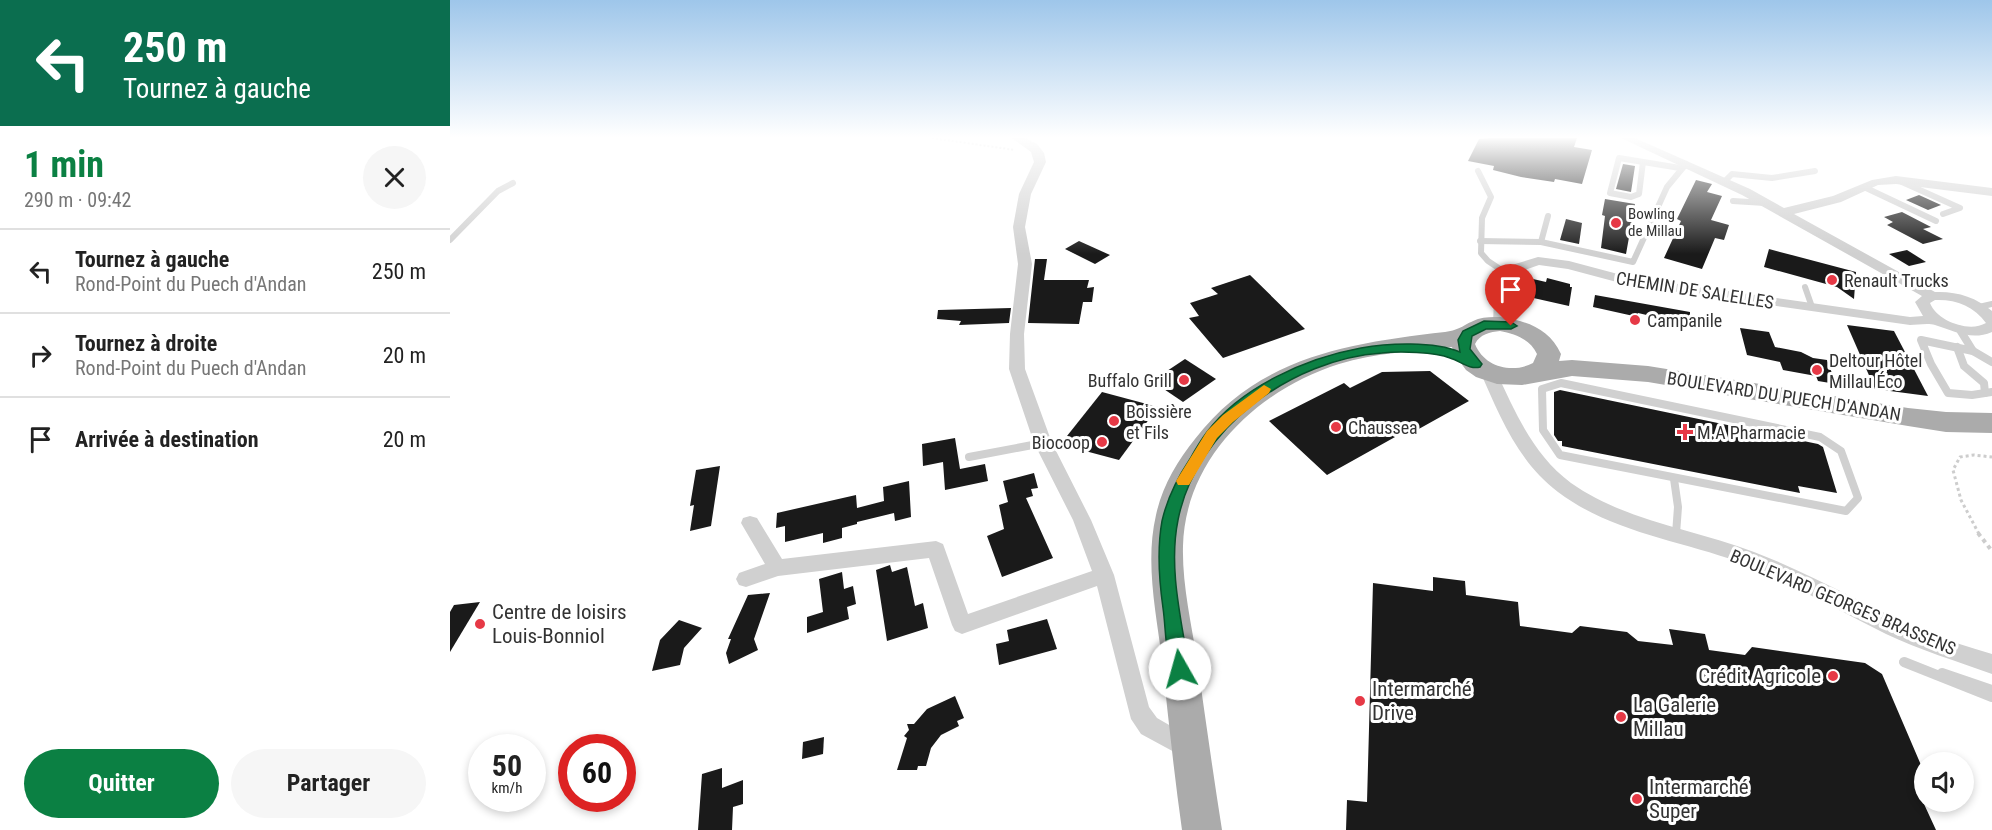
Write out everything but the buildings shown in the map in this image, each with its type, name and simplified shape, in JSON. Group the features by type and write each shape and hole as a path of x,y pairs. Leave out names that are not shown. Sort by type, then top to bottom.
{"main road":[{"path":"1202,830 1189,749 1169,589 1167,544 1174,504 1196,459 1212,435 1228,418 1271,385 1314,364 1409,343 1466,337 1477,328 1500,324"},
{"name":"BOULEVARD DU PUECH D'ANDAN","path":"1500,324 1523,329 1564,350 1648,374"},
{"path":"1466,337 1464,349 1481,368"},
{"path":"1528,375 1547,363 1549,354 1547,348 1537,337"},
{"path":"1383,348 1439,351 1452,354 1481,368"},
{"name":"BOULEVARD DU PUECH D'ANDAN","path":"1481,368 1528,375 1572,368 1648,374 1908,417 1946,422 1992,423"}],"street":[{"path":"1033,177 1025,194 1019,227 1025,264 1017,334 1017,369 1043,443 1082,520 1104,575 1139,711 1149,726 1189,749"},
{"path":"1713,177 1785,212 1932,296"},
{"path":"1785,212 1837,200 1876,182 1896,180 1992,192"},
{"name":"CHEMIN DE SALELLES","path":"1509,275 1527,263 1550,261 1628,281 1910,321 1936,320"},
{"path":"1500,324 1501,298 1509,275"},
{"path":"1932,296 1949,296 1986,306 1992,323 1982,331 1960,330 1936,320 1923,308 1922,302 1925,298 1932,296"},
{"name":"BOULEVARD GEORGES BRASSENS","path":"1481,368 1500,399 1503,410 1519,439 1563,486 1591,505 1629,521 1746,557 1916,638 1992,664"},
{"path":"1500,399 1528,375"},
{"path":"750,523 777,568"},
{"path":"746,579 777,568 936,549 963,625 1104,575"}],"lane":[{"path":"1481,177 1491,197 1482,218 1481,253 1488,261 1509,275"},
{"path":"1614,177 1610,193 1631,197 1639,194 1641,177"},
{"path":"1480,241 1541,242 1633,262 1667,187 1675,177"},
{"path":"1725,181 1729,177"},
{"path":"1761,177 1792,177"},
{"path":"1896,180 1960,208 1943,214"},
{"path":"450,240 498,191 513,183"},
{"path":"1864,187 1936,221"},
{"path":"1733,201 1768,204"},
{"path":"1541,242 1548,216"},
{"path":"1805,287 1812,307"},
{"path":"1960,330 1973,351"},
{"path":"1958,347 1964,366 1984,383 1989,392 1972,395 1948,393 1931,364 1921,340 1958,347 1973,351 1992,362"},
{"path":"1561,383 1820,437 1841,451 1858,498 1846,511 1674,479 1560,455 1543,430 1542,389 1561,383"},
{"path":"969,457 1043,443"},
{"path":"1674,479 1678,507 1676,536"},
{"path":"1904,662 1992,697"},
{"path":"1930,671 1951,674 1992,690"}],"path":[{"path":"1992,457 1974,455 1960,457 1953,467 1953,475 1968,518 1984,544 1992,551"}],"slow traffic":[{"path":"1183,481 1212,435 1228,418 1264,389"}],"place":[{"name":"Bowling de Millau","path":"1616,223"},
{"name":"Renault Trucks","path":"1832,280"},
{"name":"Campanile","path":"1635,320"},
{"name":"Deltour Hôtel Millau Éco","path":"1817,370"},
{"name":"Buffalo Grill","path":"1184,380"},
{"name":"Boissière et Fils","path":"1114,421"},
{"name":"Chaussea","path":"1336,427"},
{"name":"M.A Pharmacie","path":"1685,432"},
{"name":"Biocoop","path":"1102,442"},
{"name":"Centre de loisirs Louis-Bonniol","path":"480,624"},
{"name":"Crédit Agricole","path":"1833,676"},
{"name":"Intermarché Drive","path":"1360,701"},
{"name":"La Galerie Millau","path":"1621,717"},
{"name":"Intermarché Super","path":"1637,799"}],"route":[{"path":"1180,669 1169,589 1167,544 1170,519 1184,479 1212,435 1228,418 1263,390 1287,376 1314,364 1342,356 1383,348 1439,351 1475,364 1464,349 1463,344 1467,334 1484,325 1511,326"}]}
